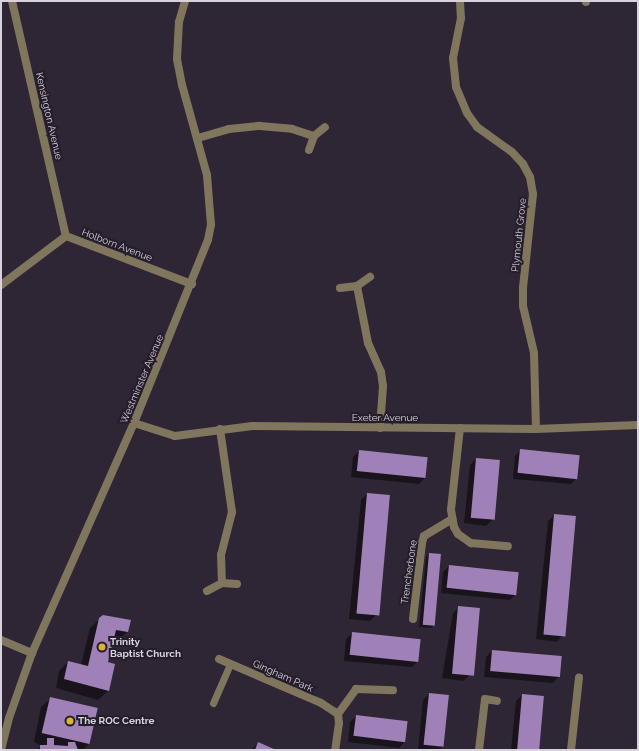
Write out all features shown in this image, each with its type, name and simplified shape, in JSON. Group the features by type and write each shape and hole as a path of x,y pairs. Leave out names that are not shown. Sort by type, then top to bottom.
{"street":[{"name":"Kensington Avenue","path":"12,1 66,236"},
{"name":"Westminster Avenue","path":"1,750 9,718 32,653 134,423 192,284 210,225 207,175 198,138 182,85 177,59 178,28 185,1"},
{"name":"Plymouth Grove","path":"460,1 461,18 453,58 456,87 467,113 477,127 512,152 523,164 530,178 533,194 523,287 523,306 534,353 536,429"},
{"path":"198,138 229,129 260,126 292,129 314,136"},
{"path":"309,150 314,136 325,126"},
{"name":"Holborn Avenue","path":"1,285 66,236 192,284"},
{"path":"340,288 357,286 370,276"},
{"path":"357,286 368,343 380,372 382,386 380,428"},
{"name":"Exeter Avenue","path":"134,423 175,436 252,426 536,429 638,425"},
{"path":"460,428 452,519 455,530 464,539 479,544 508,546"},
{"path":"220,429 232,512 221,555 222,583"},
{"name":"Trencherbone","path":"413,619 424,536 452,519"},
{"path":"207,590 222,583 237,584"},
{"path":"1,640 32,653"},
{"name":"Gingham Park","path":"219,659 321,704 338,714"},
{"path":"571,750 579,677"},
{"path":"335,750 339,731 338,714 356,689 393,690"},
{"path":"479,750 485,699 497,701"}],"lane":[{"path":"213,703 230,664"}],"building":[{"path":"520,449 580,455 577,479 517,473"},
{"path":"359,450 428,457 425,478 357,471"},
{"path":"476,458 500,460 495,520 471,518"},
{"path":"367,493 390,495 379,616 356,614"},
{"path":"554,514 576,516 565,636 543,635"},
{"path":"429,553 441,554 435,626 423,625"},
{"path":"449,565 519,572 516,595 447,588"},
{"path":"458,606 480,608 474,676 452,674"},
{"name":"Trinity Baptist Church","path":"103,615 131,620 128,632 116,630 108,662 115,664 109,691 64,679 68,661 88,666 99,618"},
{"path":"352,632 421,639 418,662 350,655"},
{"path":"492,650 562,656 560,677 490,671"},
{"path":"429,693 449,695 443,747 424,745"},
{"path":"522,694 544,696 539,750 517,750"},
{"name":"The ROC Centre","path":"50,697 98,708 89,744 42,733"},
{"path":"356,715 408,721 405,742 353,736"},
{"path":"47,738 54,738 54,745 68,746 68,742 75,742 78,750 40,750 40,745 47,745"},
{"path":"258,742 276,750 255,750"}],"place":[{"name":"Trinity Baptist Church","path":"102,647"},
{"name":"The ROC Centre","path":"70,721"}]}
